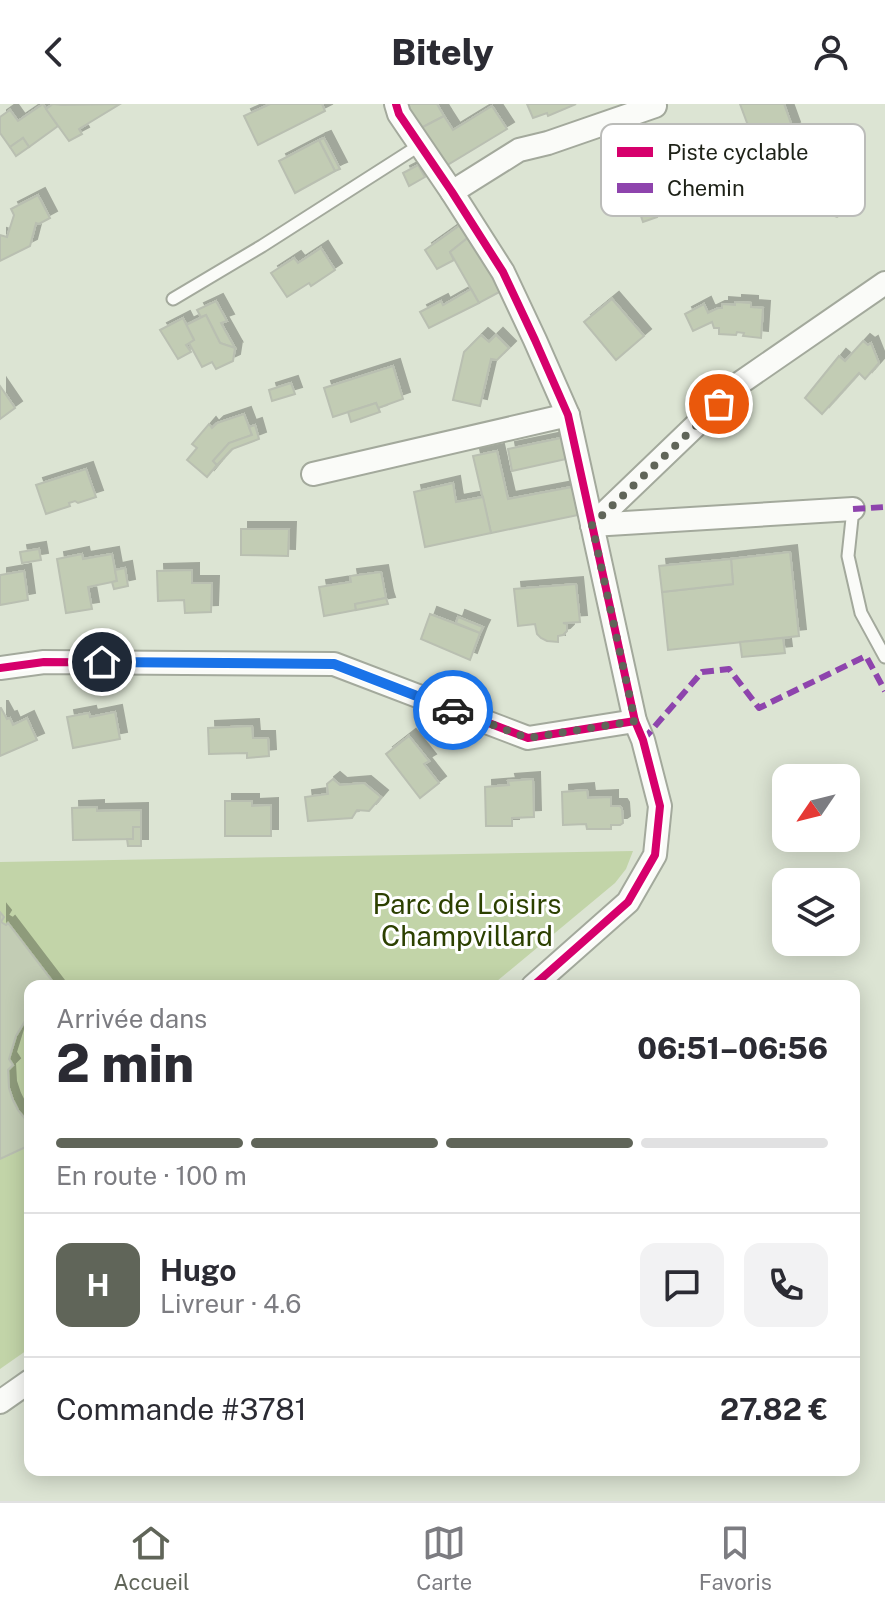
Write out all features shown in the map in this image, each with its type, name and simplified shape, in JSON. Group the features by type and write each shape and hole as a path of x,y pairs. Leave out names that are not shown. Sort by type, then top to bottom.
{"street":[{"path":"396,104 399,114 503,272 568,415 635,721 660,806 655,855 628,902 540,980"},
{"path":"603,124 655,106"},
{"path":"452,192 519,150 601,125"},
{"path":"592,525 740,383 885,283"},
{"path":"313,474 568,415"},
{"path":"592,525 853,509"},
{"path":"0,668 44,662 334,664 528,738 635,721"},
{"path":"0,1402 24,1385"}],"lane":[{"path":"173,299 420,145"},
{"path":"853,509 848,556 861,613 885,657"}],"green space":[{"name":"Parc de Loisirs Champvillard","path":"633,851 626,869 615,883 498,980 24,980 24,1352 0,1369 0,862"}],"building":[{"path":"43,104 58,126 29,147 23,138 10,147 0,133 0,117 10,110 18,121"},
{"path":"53,104 120,104 79,129 82,134 69,141 46,109"},
{"path":"270,104 322,104 325,111 258,145 244,116"},
{"path":"406,104 437,104 444,116 421,128"},
{"path":"527,104 576,104 548,116 547,113 533,118"},
{"path":"740,104 784,104 791,124 747,124"},
{"path":"492,106 507,129 444,167 421,128 444,116 453,130"},
{"path":"23,138 29,147 16,156 10,147"},
{"path":"324,138 340,169 335,171 319,140"},
{"path":"319,140 335,171 295,193 279,161"},
{"path":"418,165 425,177 409,186 403,173"},
{"path":"38,195 50,218 36,223 30,246 0,261 0,235 7,237 14,215 11,209"},
{"path":"641,216 657,216 657,217 643,222"},
{"path":"463,223 470,236 450,252 454,260 437,269 425,250"},
{"path":"470,236 503,290 479,303 450,252"},
{"path":"321,248 335,270 287,297 271,273 294,258 298,263"},
{"path":"471,289 479,303 429,328 420,312 441,301 443,305"},
{"path":"612,299 644,336 616,360 584,322"},
{"path":"216,301 227,321 221,323 235,348 220,343 206,315 201,317 197,310"},
{"path":"735,302 763,308 761,338 743,336 744,333 737,332 736,335 719,334 719,328 714,328 712,322 693,331 685,314 704,304 708,313 722,308 722,304 735,305"},
{"path":"206,315 220,343 235,348 233,361 216,369 212,362 202,367 189,343 194,340 186,325"},
{"path":"183,318 194,340 186,345 191,352 178,359 160,330"},
{"path":"481,335 489,342 496,335 509,348 497,360 491,359 480,406 453,400 464,352"},
{"path":"863,341 868,345 871,343 879,363 865,379 859,373 822,414 805,398 839,356 845,361"},
{"path":"393,366 403,399 378,408 376,403 333,417 324,388"},
{"path":"291,383 295,394 272,401 269,390"},
{"path":"0,386 15,408 0,419"},
{"path":"376,403 380,412 351,422 348,412"},
{"path":"244,414 252,435 229,443 213,461 217,465 207,477 187,460 197,448 192,444 209,424 212,428 217,423"},
{"path":"255,425 259,439 232,449 217,465 213,461 229,443 252,435 249,427"},
{"path":"561,438 566,459 512,471 508,449"},
{"path":"497,451 508,499 572,487 578,515 491,533 473,456"},
{"path":"86,469 96,497 69,503 70,506 46,514 36,485"},
{"path":"453,483 456,502 483,497 491,533 425,547 414,492"},
{"path":"241,529 289,529 288,556 241,555"},
{"path":"39,549 41,560 22,563 20,552"},
{"path":"790,552 799,636 668,650 662,592 733,584 731,559"},
{"path":"82,554 83,559 112,554 117,581 88,587 92,609 66,613 57,559"},
{"path":"731,559 733,584 662,592 659,566"},
{"path":"125,568 128,586 114,589 112,582 117,581 115,570"},
{"path":"192,570 192,583 212,583 211,612 185,613 184,600 158,601 157,571"},
{"path":"24,571 28,600 0,605 0,575"},
{"path":"381,572 386,598 355,604 356,610 324,616 319,587 351,582 350,576"},
{"path":"576,584 580,622 563,623 567,624 567,631 558,636 558,642 541,638 535,624 518,626 514,589"},
{"path":"386,598 388,604 356,610 355,604"},
{"path":"430,614 480,633 470,660 421,639"},
{"path":"458,617 483,627 480,633 456,623"},
{"path":"783,638 785,653 742,657 740,642"},
{"path":"0,708 13,725 27,718 37,740 0,756"},
{"path":"115,712 120,739 73,748 67,717"},
{"path":"252,726 253,738 268,738 269,756 247,758 247,753 209,754 208,728"},
{"path":"409,736 429,761 424,764 439,783 420,798 386,754"},
{"path":"333,779 340,785 364,783 381,797 369,811 357,810 352,818 308,821 305,797 328,794 327,784"},
{"path":"533,779 534,817 512,818 512,826 486,826 485,787"},
{"path":"587,790 588,798 611,797 611,806 622,809 623,823 611,825 611,829 587,829 586,824 563,825 562,792"},
{"path":"225,801 252,801 252,806 271,805 271,836 225,836"},
{"path":"97,807 97,811 141,810 141,827 133,827 133,839 73,840 72,808"},
{"path":"133,827 141,827 141,846 128,846 127,839 133,839"},
{"path":"0,912 4,917 1,922 8,923 51,980 24,980 24,1023 16,1036 9,1059 13,1065 8,1070 13,1100 24,1118 24,1148 0,1159"}],"marked path":[{"path":"853,509 885,507"},
{"path":"643,740 702,672 729,669 759,708 866,656 885,691"}],"cycle path":[{"path":"396,104 399,114 503,272 568,415 635,721 660,806 655,855 628,902 540,980"},
{"path":"0,668 44,662 334,664 528,738 635,721"}],"way so far":[{"path":"453,710 528,738 635,721 592,525 719,404"}],"route":[{"path":"102,662 334,664 453,710"}]}
